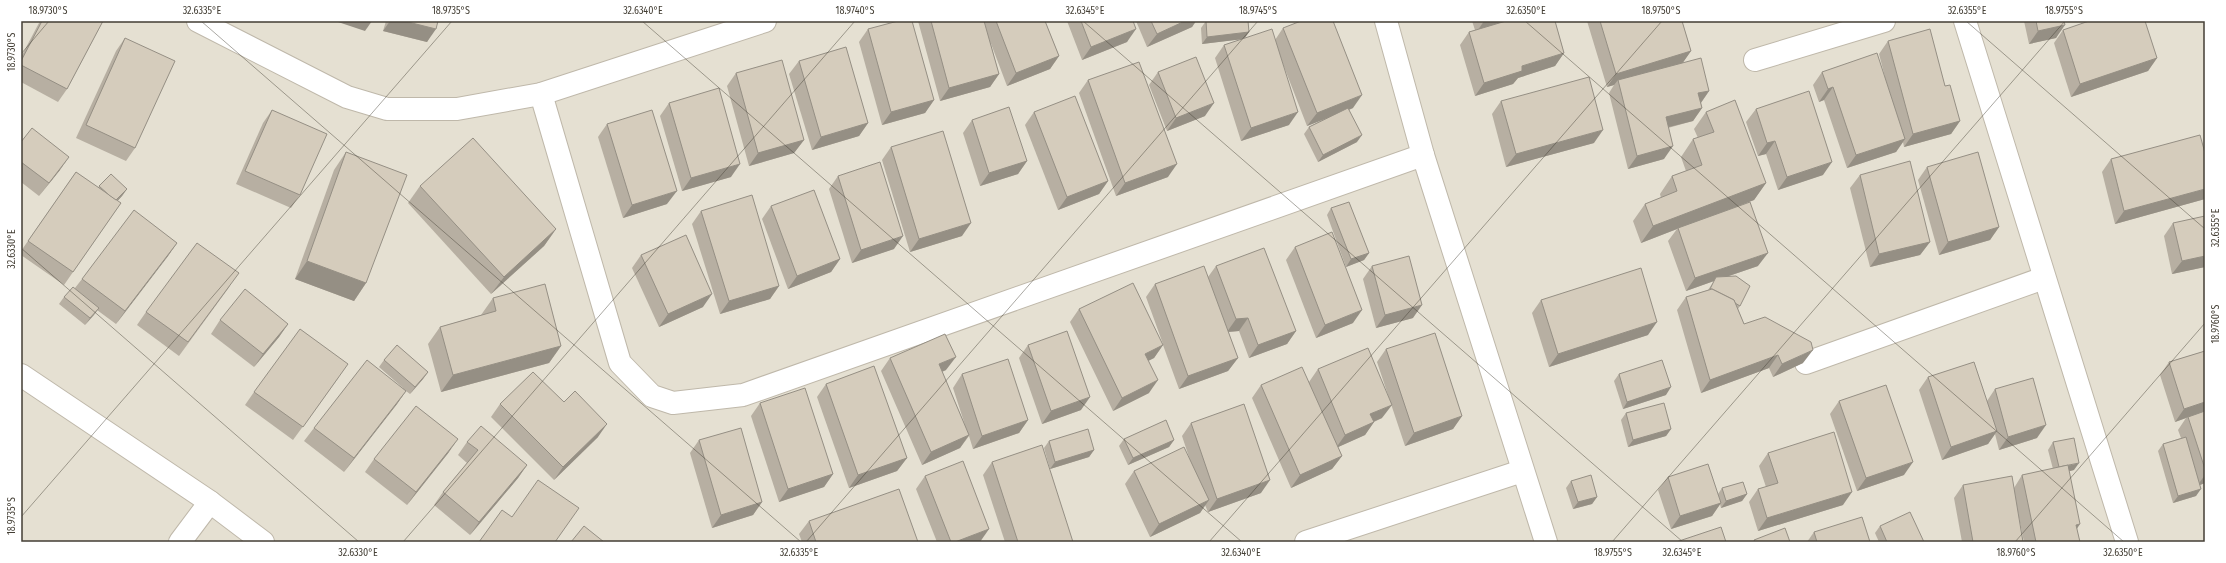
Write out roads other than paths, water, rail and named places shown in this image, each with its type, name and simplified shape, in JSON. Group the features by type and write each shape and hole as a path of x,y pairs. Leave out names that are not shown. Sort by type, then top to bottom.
{"street":[{"path":"198,21 347,97 387,109 457,109 541,94 765,21"},
{"path":"1386,21 1423,155 1522,471 1546,542"},
{"path":"1755,60 1884,21"},
{"path":"1964,21 2127,542"},
{"path":"541,94 620,363 652,396 673,403 743,395 1423,155"},
{"path":"1806,364 2044,278"},
{"path":"21,375 210,502 263,542"},
{"path":"1306,542 1522,471"},
{"path":"180,542 210,502"}]}
